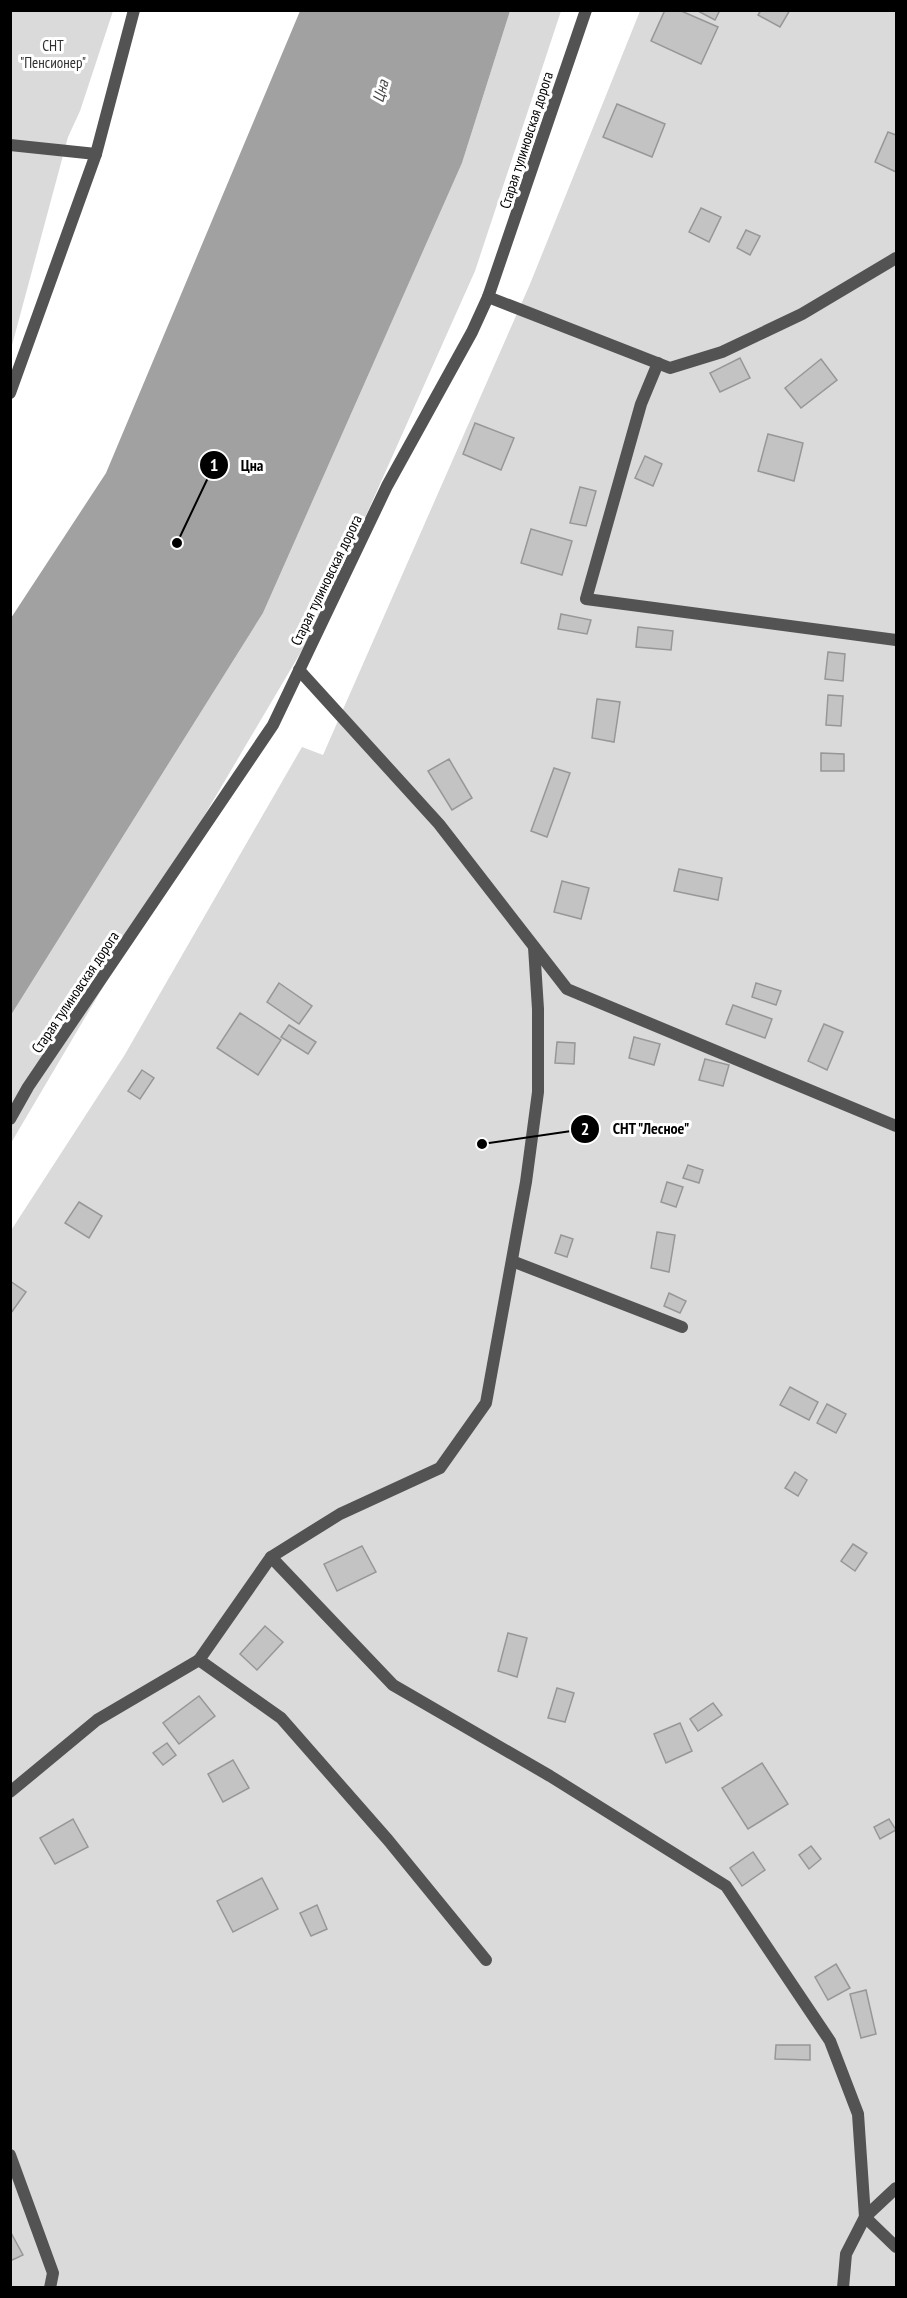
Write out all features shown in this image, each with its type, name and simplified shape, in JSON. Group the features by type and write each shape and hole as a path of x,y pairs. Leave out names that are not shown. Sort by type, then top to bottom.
{"street":[{"path":"10,393 96,154 134,10"},
{"name":"Старая тулиновская дорога","path":"10,1119 28,1087 273,725 387,486 472,332 488,297 586,10"},
{"path":"10,145 96,154"},
{"path":"488,297 670,368 722,352 802,314 897,258"},
{"path":"658,363 641,404 586,599 897,640"},
{"path":"299,670 439,824 567,989 897,1126"},
{"path":"10,1792 97,1720 199,1660 271,1557 340,1514 440,1468 486,1403 526,1182 538,1092 538,1009 534,946"},
{"path":"512,1261 682,1327"},
{"path":"271,1557 393,1685 550,1776 726,1886 830,2042 858,2114 865,2217 897,2247"},
{"path":"199,1660 281,1718 388,1840 486,1960"},
{"path":"10,2155 53,2272 50,2288"},
{"path":"843,2288 846,2254 865,2217 897,2188"}],"green space":[{"name":"СНТ \"Пенсионер\"","path":"11,11 113,11 80,111 68,137 11,349"},
{"path":"510,11 561,11 475,271 318,623 11,1143 11,1015 263,613 462,163"},
{"path":"640,11 896,11 896,2287 11,2287 10,1232 124,1056 302,747 323,755 530,284"}],"water":[{"name":"Цна","path":"300,11 510,11 462,163 263,613 11,1015 11,618 106,473"}],"building":[{"path":"665,10 679,10 718,27 701,64 651,41"},
{"path":"696,10 720,10 715,20"},
{"path":"761,10 790,10 780,27 758,15"},
{"path":"617,104 665,124 652,157 603,137"},
{"path":"888,132 896,135 896,172 875,162"},
{"path":"701,208 721,217 709,242 689,232"},
{"path":"746,230 760,236 750,255 737,248"},
{"path":"740,358 750,378 720,392 710,373"},
{"path":"821,359 837,380 801,408 785,388"},
{"path":"475,423 514,438 501,470 463,454"},
{"path":"768,434 803,443 794,481 758,471"},
{"path":"645,456 662,464 653,486 635,478"},
{"path":"580,487 596,491 586,526 570,523"},
{"path":"531,529 572,541 562,575 521,563"},
{"path":"561,614 591,620 587,634 558,629"},
{"path":"638,627 673,631 671,650 636,647"},
{"path":"828,652 845,654 843,681 825,679"},
{"path":"828,695 843,696 841,726 826,725"},
{"path":"597,699 620,702 614,742 592,738"},
{"path":"821,753 844,754 844,771 821,771"},
{"path":"449,759 472,798 452,810 428,771"},
{"path":"554,768 570,773 547,837 531,831"},
{"path":"679,869 722,878 718,900 674,891"},
{"path":"562,881 589,888 581,919 554,912"},
{"path":"279,983 312,1006 299,1024 267,1002"},
{"path":"756,983 781,991 776,1005 752,997"},
{"path":"733,1005 772,1019 765,1038 726,1024"},
{"path":"240,1013 281,1040 258,1075 217,1048"},
{"path":"824,1024 843,1032 827,1070 808,1061"},
{"path":"289,1025 316,1042 308,1054 281,1037"},
{"path":"634,1037 660,1044 654,1065 629,1058"},
{"path":"557,1042 575,1043 574,1064 555,1063"},
{"path":"705,1059 729,1065 723,1086 699,1080"},
{"path":"142,1070 154,1078 140,1099 128,1091"},
{"path":"688,1165 703,1170 699,1183 683,1178"},
{"path":"667,1182 683,1187 676,1207 661,1202"},
{"path":"79,1202 102,1216 89,1238 65,1223"},
{"path":"657,1232 675,1235 669,1272 651,1268"},
{"path":"561,1235 573,1239 567,1257 555,1253"},
{"path":"10,1281 26,1292 11,1313 10,1313"},
{"path":"669,1293 686,1301 680,1313 664,1306"},
{"path":"790,1387 818,1402 809,1420 780,1405"},
{"path":"827,1404 846,1414 836,1433 817,1423"},
{"path":"795,1472 807,1480 798,1496 785,1488"},
{"path":"853,1544 867,1553 855,1571 841,1561"},
{"path":"362,1546 376,1572 337,1591 324,1564"},
{"path":"265,1626 283,1642 257,1670 240,1654"},
{"path":"508,1633 527,1638 517,1677 498,1671"},
{"path":"557,1688 574,1693 565,1722 548,1718"},
{"path":"199,1696 215,1716 179,1744 163,1723"},
{"path":"713,1703 722,1715 698,1731 690,1719"},
{"path":"680,1723 692,1751 666,1763 654,1734"},
{"path":"167,1743 176,1755 163,1765 153,1753"},
{"path":"233,1760 249,1788 223,1802 208,1774"},
{"path":"762,1763 788,1804 748,1829 722,1788"},
{"path":"73,1819 88,1847 55,1864 40,1838"},
{"path":"889,1819 896,1830 880,1839 874,1827"},
{"path":"811,1846 821,1859 809,1869 799,1855"},
{"path":"753,1852 765,1870 742,1886 730,1868"},
{"path":"262,1878 278,1909 233,1932 217,1901"},
{"path":"317,1905 327,1929 311,1936 300,1913"},
{"path":"836,1964 850,1988 828,2000 815,1977"},
{"path":"866,1990 876,2034 861,2038 850,1994"},
{"path":"776,2045 810,2045 810,2060 775,2059"},
{"path":"10,2231 23,2255 10,2261"}],"place":[{"name":"Цна","path":"177,543"},
{"name":"СНТ \"Лесное\"","path":"482,1144"}]}
